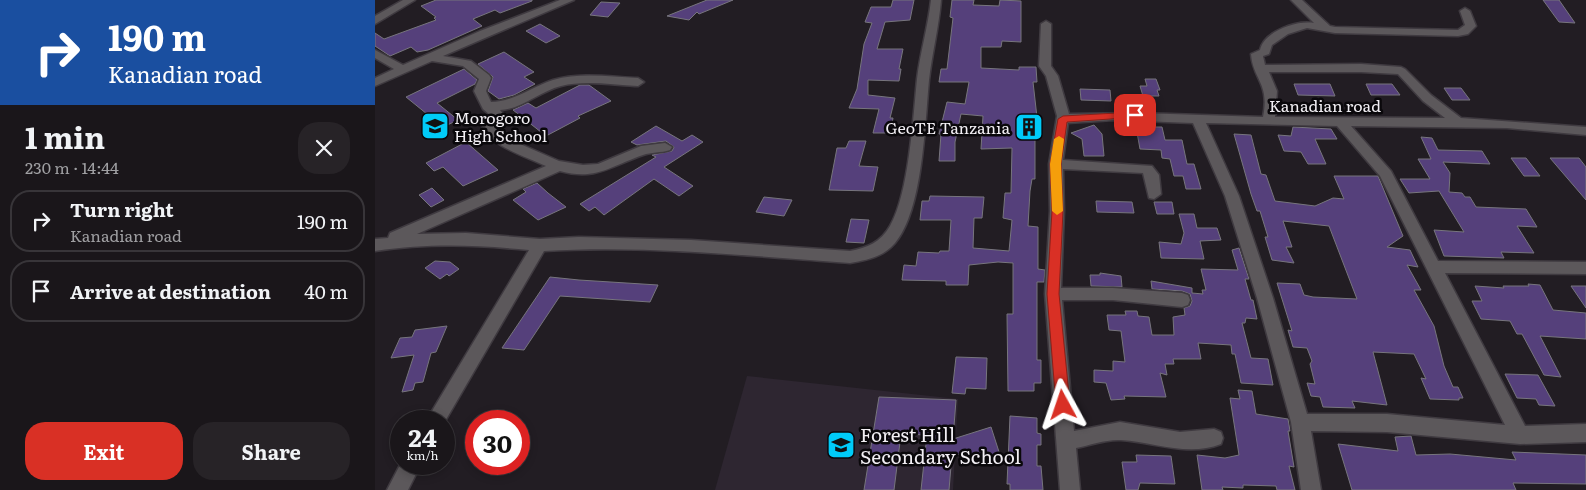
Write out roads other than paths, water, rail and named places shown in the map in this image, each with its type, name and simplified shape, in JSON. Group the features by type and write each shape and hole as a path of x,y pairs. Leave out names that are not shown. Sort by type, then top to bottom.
{"street":[{"path":"375,21 410,0"},
{"path":"375,82 484,33 569,0"},
{"path":"375,245 443,238 540,245 579,243 691,246 850,257 863,257 874,253 891,236 906,211 917,146 925,66 933,30 936,0"},
{"path":"1296,0 1327,29"},
{"path":"1268,122 1272,99 1270,87 1260,69 1257,54 1265,52 1267,43 1278,34 1307,25 1327,29 1424,34 1464,32 1471,26 1465,11"},
{"path":"1046,24 1044,34 1048,54 1045,66 1052,76 1063,119 1055,164 1057,211 1053,294 1070,490"},
{"path":"375,53 403,70"},
{"path":"430,58 467,63 485,78 479,91 487,106 498,115 487,124 489,131 503,142 573,170 610,166 639,152 665,147"},
{"path":"1260,69 1361,68 1401,71 1427,98 1459,123"},
{"path":"487,106 505,106 537,90 557,83 575,80 638,82"},
{"name":"Kanadian road","path":"1063,119 1135,115 1198,120 1268,122 1515,124 1586,131"},
{"path":"1198,120 1232,196 1265,298 1300,422 1311,490"},
{"path":"1340,122 1386,174 1520,435"},
{"path":"1055,164 1147,168 1152,175 1154,194"},
{"path":"375,245 560,165"},
{"path":"442,410 540,245"},
{"path":"1433,267 1586,268"},
{"path":"1053,294 1113,294 1182,300"},
{"path":"1300,422 1387,423 1520,435 1586,433"},
{"path":"1066,442 1120,431 1180,441 1214,438"},
{"path":"397,490 405,475"}],"place":[{"name":"Morogoro High School","path":"435,126"},
{"name":"GeoTE Tanzania","path":"1029,127"},
{"name":"Forest Hill Secondary School","path":"841,445"}]}
